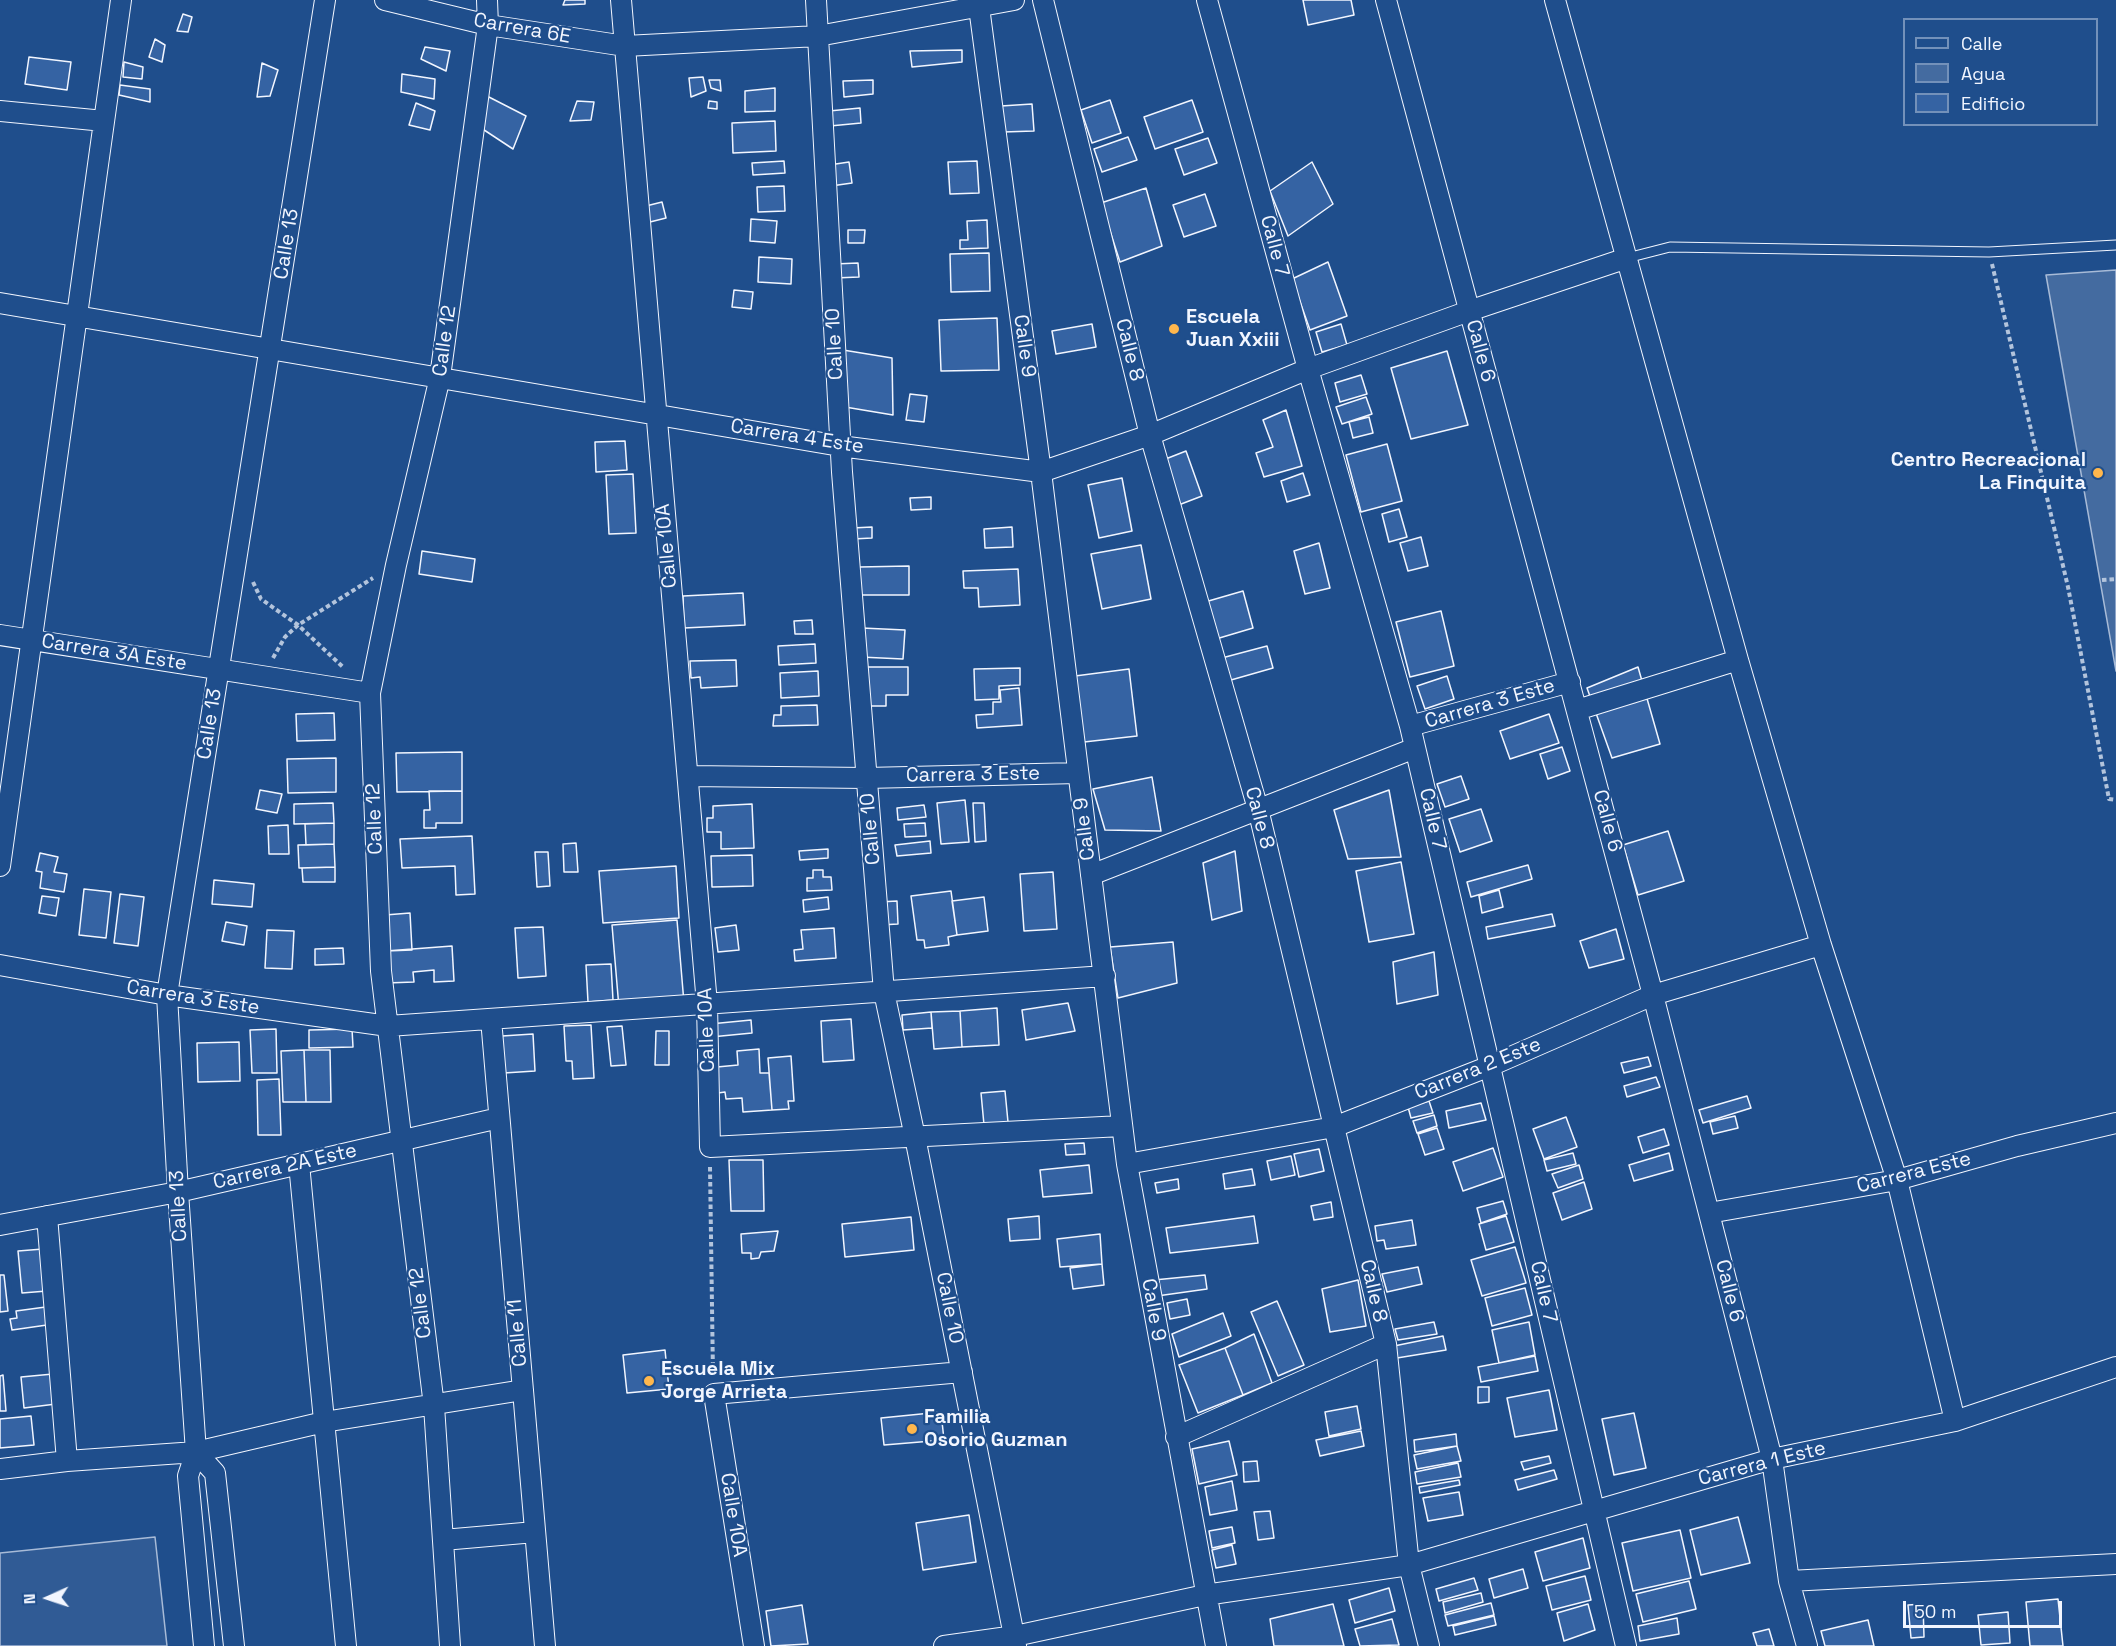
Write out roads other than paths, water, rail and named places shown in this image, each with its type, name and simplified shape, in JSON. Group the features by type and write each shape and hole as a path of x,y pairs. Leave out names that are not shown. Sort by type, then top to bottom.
{"street":[{"path":"0,866 122,0"},
{"name":"Calle 13","path":"204,1646 188,1476 196,1452 167,995 325,0"},
{"name":"Carrera 6E","path":"385,0 488,25 625,46 818,36 1014,0"},
{"name":"Calle 12","path":"450,1646 434,1406 381,971 370,693 396,565 440,377 488,25 487,0"},
{"name":"Calle 10A","path":"621,0 707,1004 710,1147 915,1137"},
{"name":"Calle 10","path":"816,0 840,446 884,992 1015,1641"},
{"name":"Calle 8","path":"1043,0 1150,435 1258,808 1386,1344 1409,1565 1429,1646"},
{"name":"Calle 7","path":"1207,0 1308,369 1410,726 1626,1646"},
{"name":"Calle 6","path":"1386,0 1570,681 1773,1458 1790,1581 1807,1646"},
{"path":"1556,0 1738,660 1821,945 1897,1180 1955,1421"},
{"name":"Calle 9","path":"979,7 1041,472 1127,1164 1216,1646"},
{"path":"0,111 104,121"},
{"name":"Carrera 4 Este","path":"0,303 840,446 1041,472 1150,435 1308,369 1469,311 1627,258"},
{"name":"Carrera 3A Este","path":"0,635 370,693"},
{"path":"1577,710 1738,660"},
{"name":"Carrera 3 Este","path":"1410,726 1570,681"},
{"name":"Carrera 3 Este","path":"1091,875 1415,748"},
{"name":"Carrera 3 Este","path":"688,776 866,778 1078,772"},
{"name":"Carrera 2 Este","path":"1127,1164 1334,1127 1490,1066 1653,995 1821,945"},
{"name":"Carrera 3 Este","path":"0,965 167,995 388,1026 1105,976"},
{"name":"Calle 11","path":"490,1019 545,1646"},
{"name":"Carrera 2A Este","path":"0,1225 178,1192 499,1118"},
{"name":"Carrera Este","path":"1709,1213 1897,1180 2017,1146 2116,1123"},
{"path":"915,1137 1122,1126"},
{"path":"299,1164 346,1646"},
{"path":"47,1216 68,1461"},
{"path":"1176,1437 1386,1344"},
{"name":"Carrera 1 Este","path":"944,1646 1015,1641 1205,1595 1409,1565 1773,1458 1955,1421 2116,1367"},
{"name":"Calle 10A","path":"754,1646 714,1394 962,1372"},
{"path":"0,1469 68,1461 196,1452 324,1422 523,1390"},
{"path":"196,1452 215,1473 234,1646"},
{"path":"443,1540 536,1532"},
{"path":"1790,1581 2116,1564"}],"lane":[{"path":"1627,258 1670,247 1989,252 2116,245"}],"water":[{"name":"Centro Recreacional La Finquita","path":"2116,270 2116,671 2046,275"}],"place":[{"name":"Escuela Juan Xxiii","path":"1174,329"},
{"name":"Centro Recreacional La Finquita","path":"2098,473"},
{"name":"Escuela Mix Jorge Arrieta","path":"649,1381"},
{"name":"Familia Osorio Guzman","path":"912,1429"}]}
